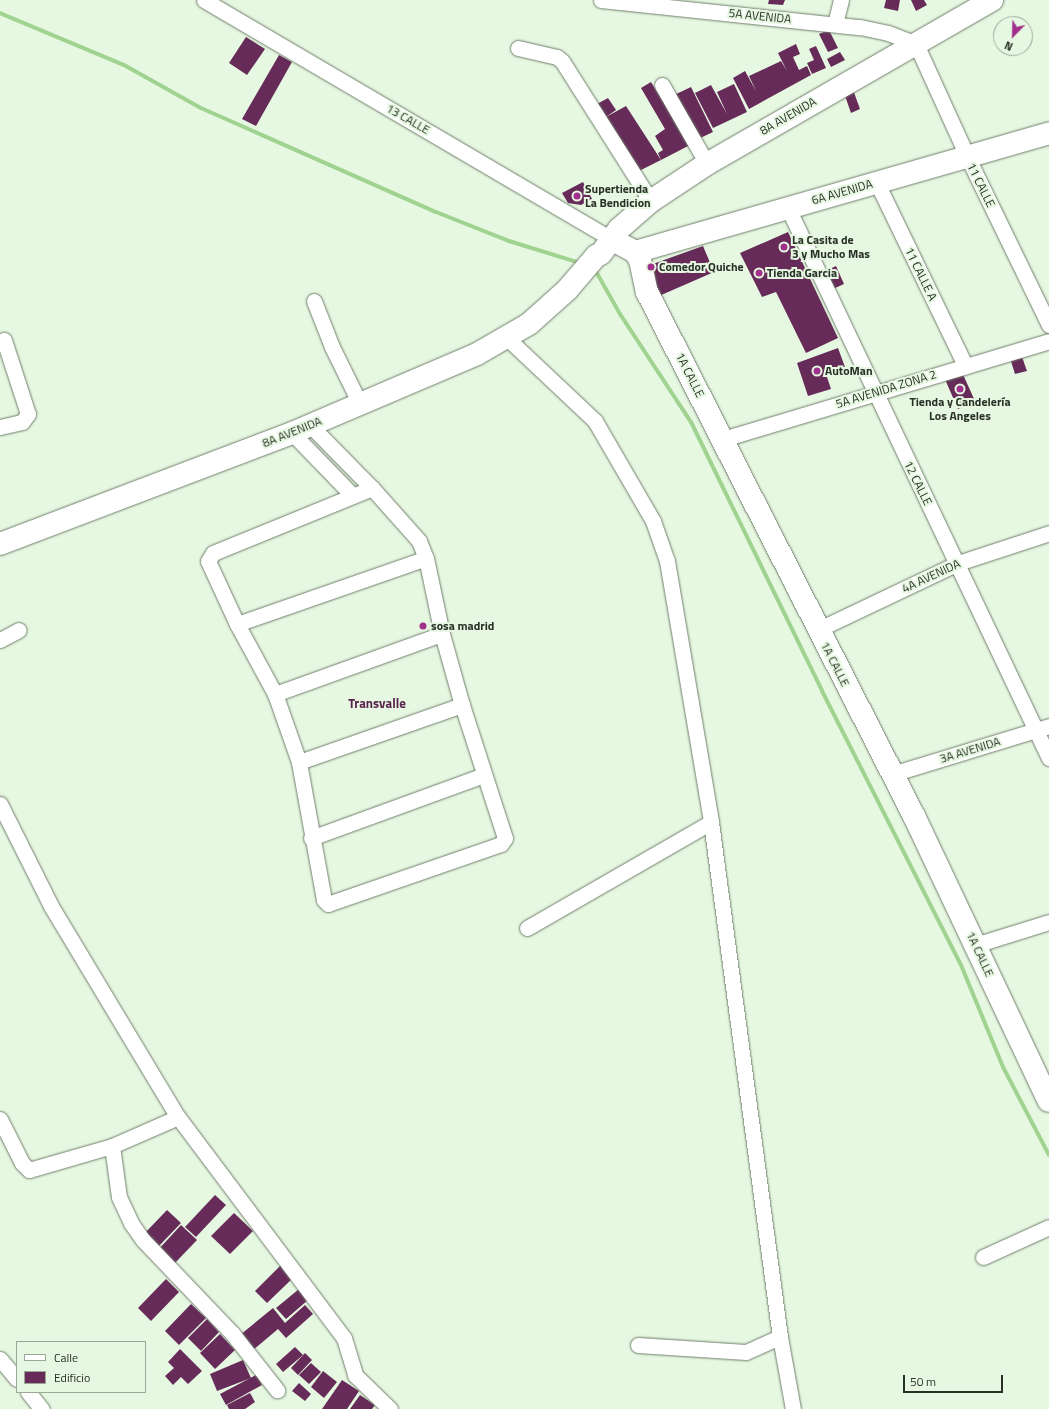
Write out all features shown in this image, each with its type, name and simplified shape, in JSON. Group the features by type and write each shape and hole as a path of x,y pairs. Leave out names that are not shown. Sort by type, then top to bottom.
{"street":[{"name":"13 CALLE","path":"204,0 602,252"},
{"name":"5A AVENIDA","path":"600,0 834,24 888,33 916,44"},
{"path":"834,24 842,0"},
{"name":"8A AVENIDA","path":"0,544 301,429 476,354 507,338 529,324 571,286 651,201 707,164 992,0"},
{"name":"11 CALLE","path":"916,44 969,161 1049,325"},
{"path":"518,48 557,57 562,61 651,201"},
{"path":"662,85 707,164"},
{"name":"6A AVENIDA","path":"637,256 969,161 1049,133"},
{"name":"6A AVENIDA","path":"969,161 1049,143"},
{"name":"11 CALLE A","path":"879,187 965,365"},
{"name":"12 CALLE","path":"789,212 958,563 1042,728 1049,758"},
{"path":"602,252 637,256"},
{"name":"1A CALLE","path":"637,256 647,292 723,439 817,630 892,774 1049,1101"},
{"path":"314,301 332,347 360,404"},
{"path":"507,338 595,421 653,521 670,578 711,822 780,1337 792,1409"},
{"path":"0,427 22,422 28,414 4,340"},
{"name":"5A AVENIDA ZONA 2","path":"723,439 876,391 1049,341"},
{"path":"301,429 372,488 418,541 426,558 442,634 462,705 505,838 501,844 328,904 324,900 311,838 299,762 275,694 237,624 208,561 209,556 352,495 372,488"},
{"path":"301,429 352,495"},
{"name":"4A AVENIDA","path":"817,630 958,563 1049,533"},
{"path":"237,624 426,558"},
{"path":"0,629 19,630 0,640"},
{"path":"275,694 442,634"},
{"path":"299,762 462,705"},
{"name":"3A AVENIDA","path":"892,774 1042,728"},
{"path":"311,838 484,775"},
{"path":"0,804 51,906 178,1117 344,1338 355,1375 390,1409"},
{"path":"527,928 711,822"},
{"path":"975,945 1049,922"},
{"path":"0,1118 22,1163 29,1170 112,1146 178,1117"},
{"path":"112,1146 119,1197 131,1223 143,1240 232,1333 277,1390"},
{"path":"983,1256 1049,1226"},
{"path":"638,1345 746,1352 780,1337"},
{"path":"0,1358 16,1378"},
{"path":"29,1393 42,1409"}],"building":[{"path":"769,0 785,0 783,5 768,4"},
{"path":"886,0 900,0 898,11 884,8"},
{"path":"911,0 924,0 927,5 916,11"},
{"path":"829,30 838,48 828,52 819,34"},
{"path":"246,37 265,49 247,75 229,63"},
{"path":"796,44 800,54 793,57 799,70 807,66 811,75 749,109 733,78 745,71 756,91 749,76 781,61 787,71 778,53"},
{"path":"816,46 826,68 812,74 807,63 814,60 809,49"},
{"path":"840,52 845,60 831,67 827,59"},
{"path":"279,55 292,62 256,126 242,119"},
{"path":"651,82 690,145 661,160 658,153 663,150 655,136 665,129 641,88"},
{"path":"734,84 747,112 713,128 695,93 711,85 727,114 717,92"},
{"path":"691,87 713,132 696,140 672,96"},
{"path":"852,87 860,109 851,113 843,90"},
{"path":"608,98 616,110 606,117 597,104"},
{"path":"626,106 661,160 639,171 606,117"},
{"name":"Supertienda La Bendicion","path":"583,182 592,199 581,205 568,203 562,193"},
{"path":"788,232 838,338 806,353 776,292 762,297 740,253"},
{"path":"703,246 714,272 659,296 650,265"},
{"path":"836,266 844,284 833,289 825,271"},
{"name":"AutoMan","path":"838,348 845,367 826,374 831,389 808,396 797,363"},
{"path":"1021,354 1027,371 1015,374 1010,358"},
{"name":"Tienda y Candelería Los Angeles","path":"961,370 975,401 958,409 944,377"},
{"path":"215,1195 226,1205 196,1237 185,1227"},
{"path":"167,1210 181,1223 158,1247 144,1234"},
{"path":"234,1213 253,1231 230,1254 211,1236"},
{"path":"181,1225 197,1240 174,1264 158,1250"},
{"path":"281,1265 293,1278 267,1303 255,1291"},
{"path":"166,1279 179,1292 151,1321 138,1308"},
{"path":"299,1289 308,1300 286,1319 276,1308"},
{"path":"191,1304 206,1318 179,1345 165,1331"},
{"path":"305,1305 313,1314 286,1338 278,1329 253,1350 240,1335 273,1308 285,1323"},
{"path":"207,1319 219,1332 201,1351 188,1338"},
{"path":"220,1334 235,1350 215,1369 200,1353"},
{"path":"295,1347 303,1355 283,1372 276,1364"},
{"path":"180,1349 202,1371 188,1384 181,1377 173,1385 165,1376 174,1368 168,1362"},
{"path":"305,1353 312,1360 298,1375 291,1368"},
{"path":"243,1360 251,1378 217,1391 210,1374"},
{"path":"311,1363 321,1372 309,1384 299,1375"},
{"path":"323,1371 337,1382 324,1398 311,1387"},
{"path":"256,1375 262,1385 226,1405 220,1394"},
{"path":"342,1380 359,1391 347,1409 322,1409"},
{"path":"299,1383 311,1394 305,1401 292,1391"},
{"path":"250,1393 255,1402 245,1409 229,1409 227,1405"},
{"path":"360,1395 375,1405 372,1409 350,1409"}],"waterway":[{"path":"0,13 124,65 201,108 436,212 509,241 580,263"},
{"path":"594,268 620,314 691,422 822,691 961,965 1003,1067 1049,1155"}],"place":[{"name":"Supertienda La Bendicion","path":"577,196"},
{"name":"La Casita de 3 y Mucho Mas","path":"784,247"},
{"name":"Comedor Quiche","path":"651,267"},
{"name":"Tienda Garcia","path":"759,273"},
{"name":"AutoMan","path":"817,371"},
{"name":"Tienda y Candelería Los Angeles","path":"960,389"},
{"name":"sosa madrid","path":"423,626"}],"district":[{"name":"Transvalle","path":"377,703"}]}
